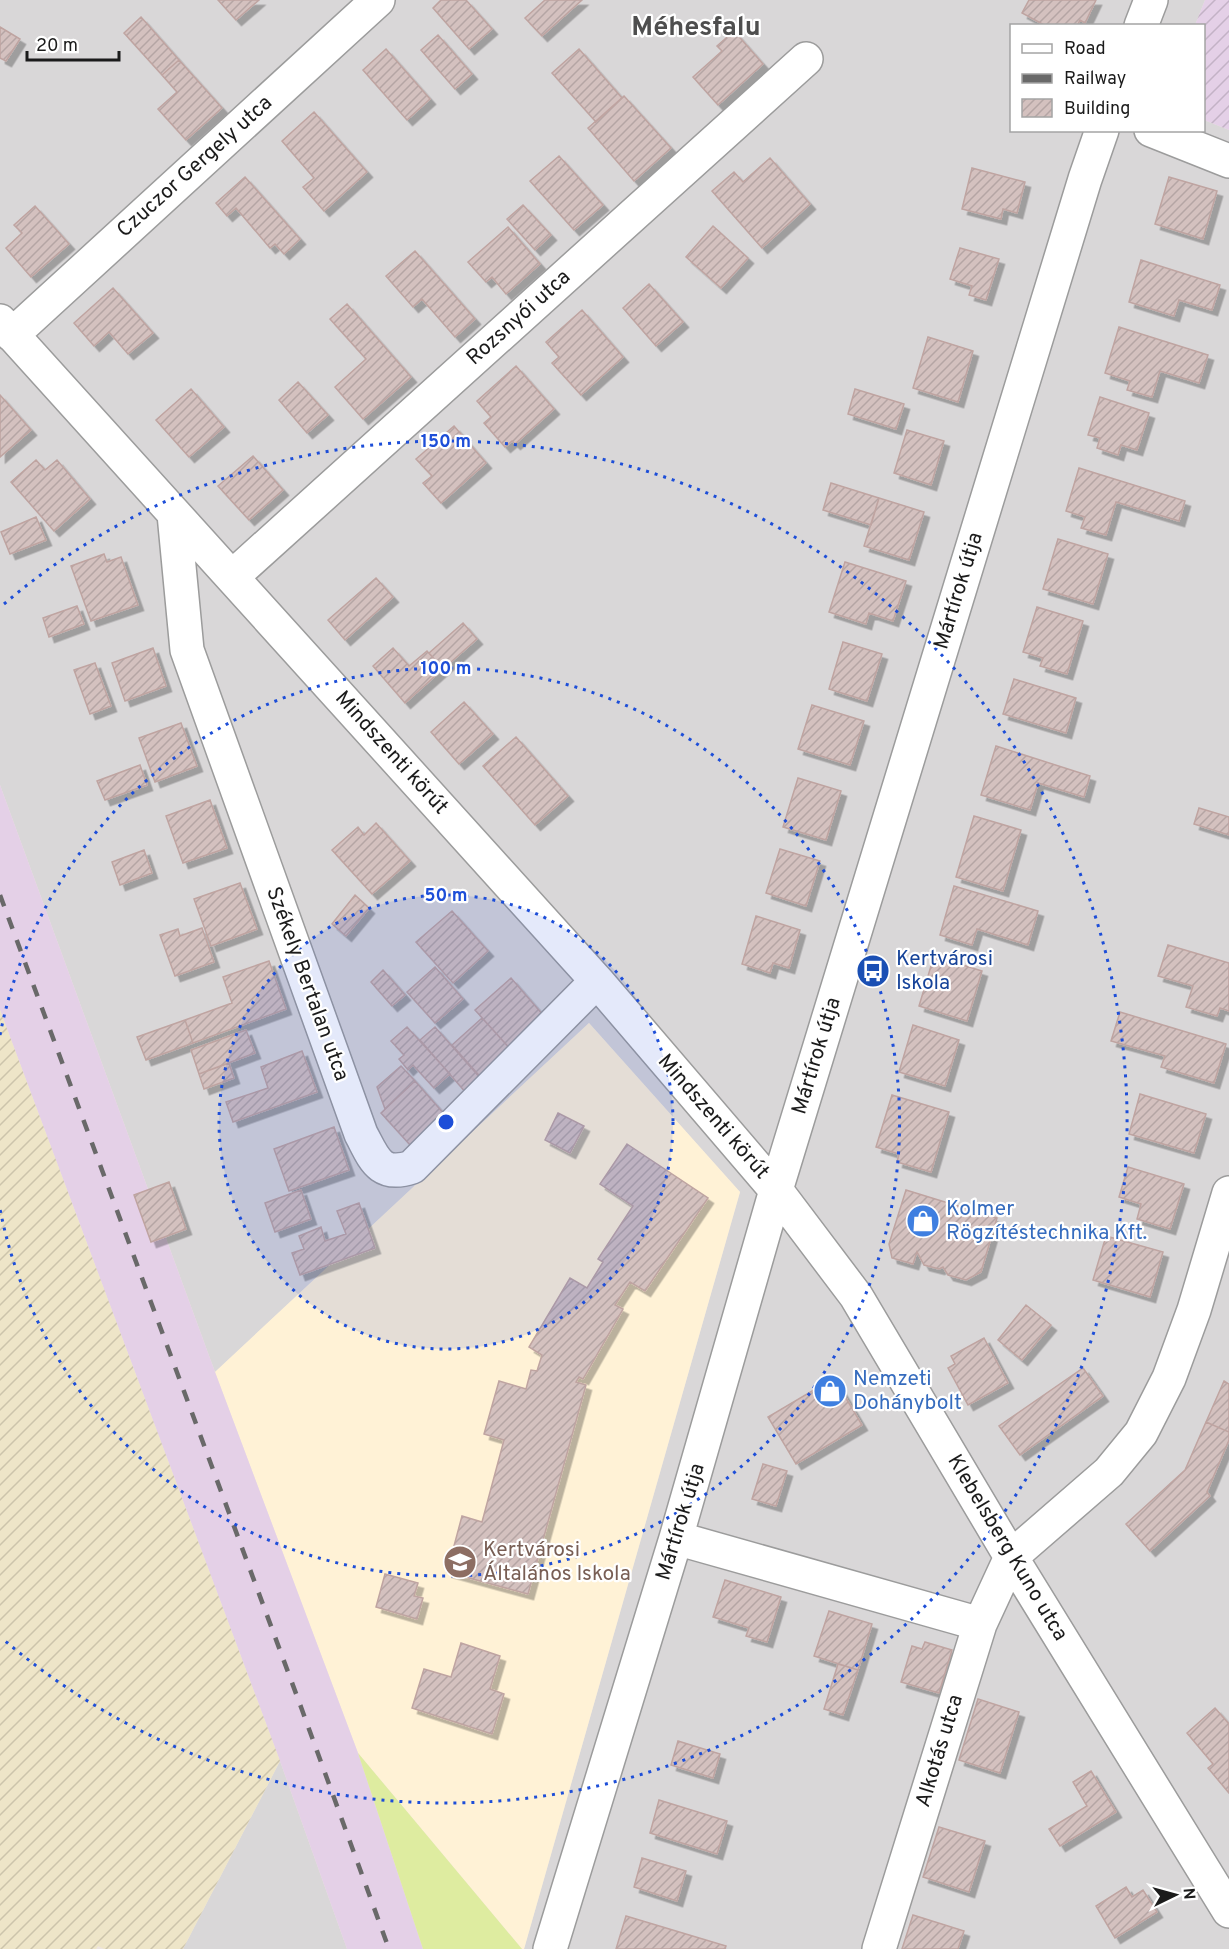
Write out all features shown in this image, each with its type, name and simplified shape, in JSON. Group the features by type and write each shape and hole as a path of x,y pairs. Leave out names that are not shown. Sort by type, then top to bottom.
{"street":[{"name":"Czuczor Gergely utca","path":"6,328 378,0"},
{"path":"1142,24 1151,0"},
{"name":"Rozsnyói utca","path":"232,577 806,59"},
{"name":"Mártírok útja","path":"550,1949 676,1538 776,1190 1101,132"},
{"path":"1156,132 1229,161"},
{"name":"Mindszenti körút","path":"6,328 597,981 776,1190"},
{"name":"Székely Bertalan utca","path":"174,513 187,650 361,1134 380,1165 389,1171 412,1167 597,981"},
{"name":"Klebelsberg Kuno utca","path":"776,1190 856,1296 1011,1557 1229,1911"},
{"path":"1011,1557 1109,1472 1141,1433 1169,1378 1194,1310 1229,1193"},
{"path":"676,1538 980,1624"},
{"name":"Alkotás utca","path":"879,1949 980,1624 1011,1557"}],"shaded area":[{"path":"0,0 1205,0 1195,24 1010,24 1010,132 1205,132 1205,120 1229,130 1229,1949 524,1949 740,1192 589,1023 215,1372 0,785"},
{"path":"1205,0 1229,0 1229,130 1205,120 1205,24 1195,24"},
{"path":"0,785 215,1372 358,1753 423,1949 347,1949 280,1761 0,1010"},
{"path":"0,1010 280,1761 183,1949 104,1949 98,1946 96,1949 0,1949"},
{"name":"Kertvárosi Általános Iskola","path":"589,1023 740,1192 524,1949 522,1949 358,1753 215,1372"},
{"path":"280,1761 347,1949 183,1949"}],"green space":[{"path":"358,1753 522,1949 423,1949"}],"building":[{"path":"218,0 259,0 236,20"},
{"path":"441,0 466,0 492,29 469,49 433,8"},
{"path":"545,0 582,0 542,36 525,18"},
{"path":"1029,0 1096,0 1085,23 1080,20 1078,24 1042,24 1022,13"},
{"path":"141,17 179,60 162,75 124,33"},
{"path":"0,27 20,39 6,61 0,58"},
{"path":"734,31 763,64 718,105 693,77 722,51 717,46"},
{"path":"438,35 472,74 455,89 421,50"},
{"path":"386,49 430,99 407,120 363,70"},
{"path":"579,49 622,98 596,122 552,73"},
{"path":"179,60 222,108 186,140 158,109 177,92 162,75"},
{"path":"624,96 671,148 634,181 588,128"},
{"path":"314,112 367,172 324,211 303,187 314,178 282,141"},
{"path":"559,156 603,205 574,230 530,181"},
{"path":"770,158 810,204 762,248 712,191 734,172 743,182"},
{"path":"972,168 1025,182 1017,213 1003,209 1001,219 962,209"},
{"path":"245,177 300,239 284,254 275,244 270,248 236,208 227,216 216,203"},
{"path":"1169,177 1217,191 1203,239 1155,224"},
{"path":"523,205 551,235 535,250 507,219"},
{"path":"35,206 69,244 31,277 6,248 22,233 14,225"},
{"path":"713,226 748,258 721,288 686,257"},
{"path":"508,227 540,264 506,294 492,277 486,282 468,262"},
{"path":"960,248 999,259 986,300 969,295 972,286 950,279"},
{"path":"415,251 475,319 455,337 422,299 413,307 386,276"},
{"path":"1141,260 1220,285 1212,310 1179,300 1174,316 1129,302"},
{"path":"649,284 683,322 656,346 623,308"},
{"path":"113,288 153,333 128,354 109,332 94,346 74,323"},
{"path":"347,304 411,377 363,419 335,387 366,359 330,319"},
{"path":"582,310 623,357 581,395 552,363 559,357 546,342"},
{"path":"1119,327 1208,355 1199,383 1160,371 1152,397 1127,390 1130,381 1105,373"},
{"path":"928,337 973,351 958,402 913,388"},
{"path":"516,366 554,409 515,444 512,441 505,447 484,423 491,417 477,401"},
{"path":"298,382 328,415 307,433 279,400"},
{"path":"191,389 224,427 189,457 156,420"},
{"path":"855,389 904,404 896,429 848,414"},
{"path":"0,395 31,430 0,457"},
{"path":"1100,397 1149,413 1137,450 1121,445 1118,455 1097,448 1100,438 1088,435"},
{"path":"454,426 486,463 441,503 423,483 432,476 416,459"},
{"path":"907,430 944,441 931,485 894,473"},
{"path":"253,456 283,490 249,520 218,486"},
{"path":"36,460 45,470 57,460 90,499 54,531 11,482"},
{"path":"1079,468 1185,501 1179,521 1116,502 1106,535 1081,528 1085,517 1066,511"},
{"path":"831,483 879,498 871,525 823,510"},
{"path":"879,498 924,512 909,560 864,546"},
{"path":"36,517 46,540 10,554 1,532"},
{"path":"1058,539 1108,554 1093,604 1043,589"},
{"path":"104,554 107,562 121,557 138,605 91,621 71,566"},
{"path":"845,562 906,581 893,621 869,613 866,624 829,612"},
{"path":"376,578 393,597 345,640 328,620"},
{"path":"77,606 84,624 49,637 43,618"},
{"path":"1037,607 1083,621 1067,674 1040,666 1043,658 1023,652"},
{"path":"463,623 477,639 443,669 429,653"},
{"path":"843,642 882,654 867,701 829,689"},
{"path":"153,648 166,686 125,701 112,663"},
{"path":"393,648 409,666 427,651 443,669 405,703 373,666"},
{"path":"95,663 111,706 90,714 74,670"},
{"path":"1014,679 1076,698 1066,733 1003,714"},
{"path":"464,702 493,734 459,764 431,732"},
{"path":"812,705 864,721 850,765 798,749"},
{"path":"181,723 197,766 155,782 139,738"},
{"path":"516,737 568,796 535,825 483,766"},
{"path":"996,746 1090,776 1084,797 1038,783 1030,810 981,795"},
{"path":"140,765 147,785 105,800 97,781"},
{"path":"798,778 841,791 826,840 783,827"},
{"path":"210,800 227,848 183,863 166,816"},
{"path":"1199,808 1229,817 1229,835 1194,824"},
{"path":"974,816 1021,830 1003,891 956,877"},
{"path":"376,823 410,861 372,894 332,850 358,827 364,835"},
{"path":"780,849 820,861 806,906 766,893"},
{"path":"144,850 152,873 120,885 112,862"},
{"path":"240,883 257,929 211,946 194,899"},
{"path":"954,886 1038,911 1028,945 977,929 972,945 940,935"},
{"path":"355,895 369,908 346,936 332,924"},
{"path":"452,911 488,951 453,983 416,942"},
{"path":"756,916 800,930 789,968 773,963 770,973 742,964"},
{"path":"202,928 214,962 175,976 160,935 178,929 180,936"},
{"path":"1168,945 1229,963 1229,1011 1220,1008 1217,1016 1186,1007 1193,986 1158,976"},
{"path":"934,956 982,971 967,1021 919,1006"},
{"path":"269,961 286,1009 193,1043 185,1020 232,1003 223,977"},
{"path":"435,967 463,999 435,1023 407,992"},
{"path":"383,970 405,995 392,1006 371,982"},
{"path":"511,978 550,1023 515,1054 475,1010"},
{"path":"1120,1012 1226,1044 1214,1083 1161,1067 1165,1056 1111,1041"},
{"path":"482,1018 515,1054 485,1082 452,1045"},
{"path":"185,1020 193,1043 146,1060 137,1037"},
{"path":"913,1025 959,1040 945,1086 899,1072"},
{"path":"407,1027 450,1074 434,1088 413,1065 408,1070 399,1059 404,1055 391,1041"},
{"path":"435,1027 482,1080 467,1094 420,1040"},
{"path":"246,1030 255,1053 199,1074 191,1050"},
{"path":"302,1051 317,1092 233,1122 226,1102 268,1088 261,1067"},
{"path":"229,1063 234,1078 204,1089 199,1074"},
{"path":"401,1066 415,1081 385,1109 377,1087"},
{"path":"415,1081 445,1115 411,1146 381,1113"},
{"path":"1140,1094 1206,1114 1194,1153 1129,1134"},
{"path":"892,1095 949,1112 931,1172 897,1162 899,1154 876,1147"},
{"path":"558,1113 584,1126 570,1153 545,1140"},
{"path":"334,1127 349,1170 289,1191 274,1149"},
{"path":"627,1144 708,1198 645,1291 630,1282 615,1305 623,1309 583,1379 579,1377 576,1382 586,1385 528,1594 447,1572 462,1516 482,1522 504,1440 484,1434 499,1381 526,1389 531,1370 537,1371 542,1355 529,1347 570,1278 587,1288 603,1262 598,1259 633,1206 600,1184"},
{"path":"1128,1167 1184,1184 1170,1229 1137,1219 1141,1204 1119,1197"},
{"path":"169,1182 186,1229 151,1242 134,1195"},
{"path":"301,1190 311,1219 275,1232 265,1203"},
{"path":"906,1190 997,1218 981,1272 966,1280 948,1275 943,1267 939,1269 924,1265 917,1252 913,1264 892,1258 889,1244"},
{"path":"359,1203 375,1248 300,1275 292,1253 304,1249 299,1236 321,1227 325,1241 346,1234 337,1211"},
{"path":"1106,1236 1163,1252 1150,1297 1093,1280"},
{"path":"1026,1305 1051,1325 1022,1360 998,1340"},
{"path":"984,1338 1008,1383 968,1405 948,1368 955,1364 951,1356"},
{"path":"1083,1368 1103,1396 1020,1455 999,1426"},
{"path":"834,1378 862,1425 796,1464 768,1417"},
{"path":"1224,1381 1229,1384 1229,1432 1206,1422"},
{"path":"1206,1422 1229,1432 1229,1440 1207,1492 1210,1496 1150,1551 1126,1524 1185,1470"},
{"path":"763,1464 787,1471 776,1506 752,1499"},
{"path":"385,1574 418,1583 414,1596 423,1598 417,1619 376,1607"},
{"path":"725,1580 781,1597 767,1642 746,1636 749,1628 713,1617"},
{"path":"829,1611 872,1624 858,1670 814,1656"},
{"path":"925,1642 952,1650 939,1693 901,1682 912,1646 922,1649"},
{"path":"461,1643 500,1656 490,1689 504,1694 492,1734 412,1708 424,1669 451,1677"},
{"path":"838,1664 858,1670 843,1715 824,1709"},
{"path":"978,1699 1019,1712 1000,1773 959,1760"},
{"path":"1215,1708 1229,1724 1229,1793 1208,1768 1213,1764 1187,1733"},
{"path":"678,1741 720,1754 713,1778 671,1765"},
{"path":"1091,1771 1116,1812 1060,1846 1049,1829 1087,1806 1073,1782"},
{"path":"659,1800 727,1821 717,1854 650,1833"},
{"path":"939,1827 985,1841 969,1892 923,1877"},
{"path":"642,1858 686,1871 677,1901 634,1887"},
{"path":"1126,1887 1132,1897 1143,1890 1157,1912 1115,1938 1096,1906"},
{"path":"913,1915 964,1931 958,1949 902,1949"},
{"path":"626,1916 726,1946 725,1949 616,1949"}],"railway":[{"path":"0,895 389,1949"}],"place":[{"name":"Kertvárosi Iskola","path":"873,971"},
{"name":"Kolmer Rögzítéstechnika Kft.","path":"923,1221"},
{"name":"Nemzeti Dohánybolt","path":"830,1391"},
{"name":"Kertvárosi Általános Iskola","path":"460,1562"}],"district":[{"name":"Méhesfalu","path":"696,28"}]}
